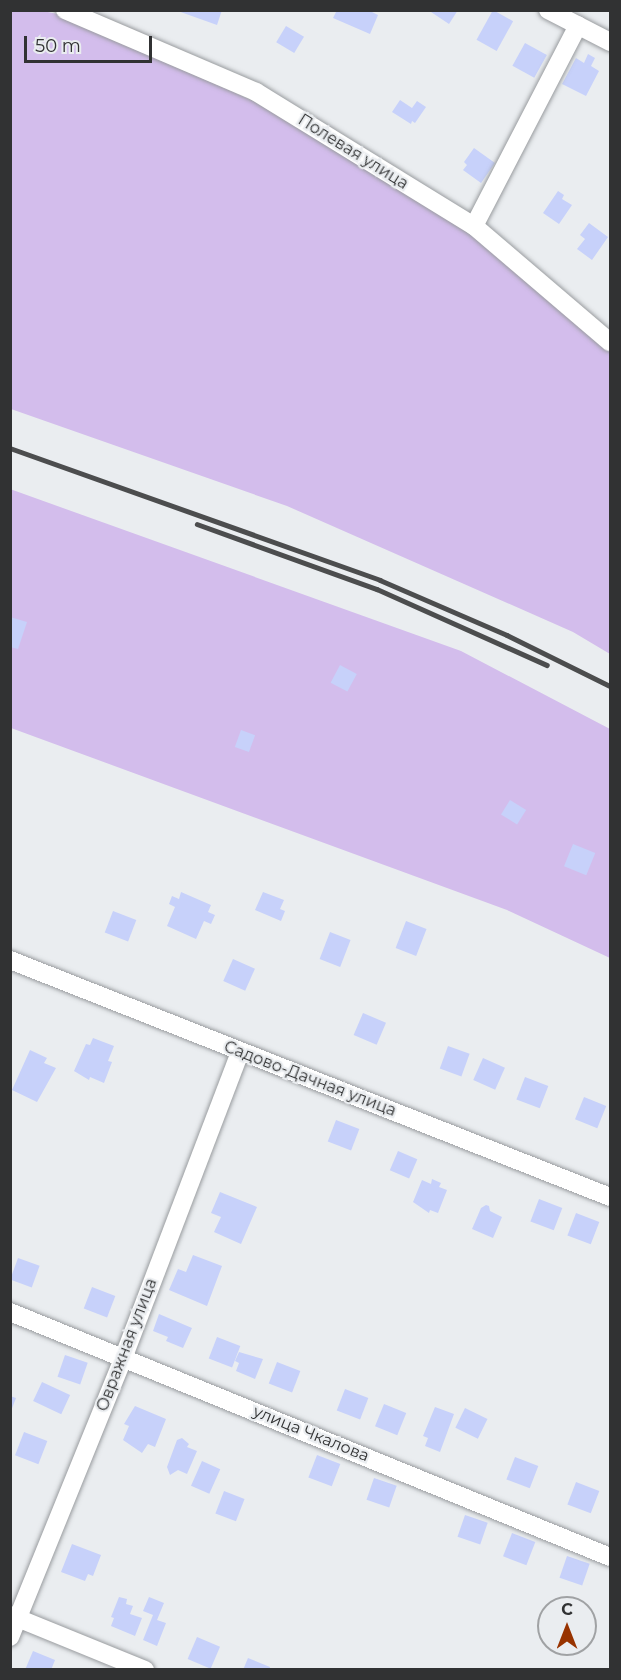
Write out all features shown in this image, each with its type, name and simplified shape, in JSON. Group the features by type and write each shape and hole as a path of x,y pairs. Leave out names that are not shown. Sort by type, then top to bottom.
{"street":[{"name":"Полевая улица","path":"65,10 256,92 474,226 610,342"},
{"path":"548,10 610,42"},
{"path":"474,226 578,26"},
{"name":"Садово-Дачная улица","path":"10,960 610,1197"},
{"name":"Овражная улица","path":"10,1637 14,1616 124,1356 240,1052"},
{"name":"улица Чкалова","path":"10,1312 124,1356 610,1557"},
{"path":"14,1616 145,1670"}],"shaded area":[{"path":"11,11 43,11 67,16 255,102 456,223 610,349 610,654 573,632 287,506 11,409"},
{"path":"10,489 461,651 610,729 610,958 507,910 11,728"}],"building":[{"path":"175,10 222,10 217,25"},
{"path":"337,10 368,10 378,15 370,34 333,18"},
{"path":"428,10 458,10 449,24"},
{"path":"493,10 513,21 497,51 477,40"},
{"path":"286,26 304,37 294,53 276,42"},
{"path":"525,43 547,55 534,78 512,66"},
{"path":"588,54 595,58 591,66 599,71 586,96 562,84 576,58 584,63"},
{"path":"400,100 412,108 417,101 426,107 415,123 412,121 411,124 392,112"},
{"path":"474,148 495,163 481,183 463,170 467,165 464,162"},
{"path":"558,191 564,195 562,199 572,205 559,224 543,213"},
{"path":"589,223 608,237 592,260 577,249 585,239 580,235"},
{"path":"10,617 27,622 18,649 10,647"},
{"path":"340,665 357,674 347,692 331,683"},
{"path":"241,730 255,735 249,752 235,747"},
{"path":"510,800 526,810 517,824 501,814"},
{"path":"573,844 595,853 586,875 564,866"},
{"path":"181,892 211,905 208,912 215,915 211,924 204,921 196,939 167,926 175,907 169,904 172,896 179,899"},
{"path":"263,892 284,900 280,909 285,911 281,921 255,910"},
{"path":"113,911 136,920 128,941 105,932"},
{"path":"406,921 427,929 416,956 396,948"},
{"path":"330,932 351,940 340,967 320,959"},
{"path":"233,959 255,969 245,991 223,981"},
{"path":"363,1013 386,1023 377,1045 354,1035"},
{"path":"93,1038 114,1046 108,1061 112,1062 104,1083 90,1077 89,1080 74,1071 86,1044 90,1045"},
{"path":"448,1046 470,1054 461,1076 440,1069"},
{"path":"30,1050 47,1058 44,1063 56,1068 37,1102 12,1090"},
{"path":"483,1058 505,1068 495,1090 473,1080"},
{"path":"525,1077 548,1086 540,1108 516,1099"},
{"path":"584,1097 606,1106 597,1128 575,1119"},
{"path":"336,1120 359,1129 351,1150 328,1141"},
{"path":"398,1151 417,1159 409,1179 390,1170"},
{"path":"432,1179 441,1183 439,1187 447,1190 438,1213 430,1210 429,1213 413,1202 422,1180 431,1184"},
{"path":"220,1192 257,1207 241,1244 214,1232 221,1217 211,1213"},
{"path":"539,1199 562,1208 554,1230 530,1221"},
{"path":"489,1206 490,1211 502,1217 493,1238 472,1229 481,1208"},
{"path":"576,1213 599,1222 591,1244 567,1235"},
{"path":"193,1255 222,1266 207,1306 169,1290 178,1269 186,1272"},
{"path":"18,1258 40,1266 32,1287 10,1280"},
{"path":"92,1287 115,1296 107,1317 84,1308"},
{"path":"159,1314 192,1328 183,1348 166,1341 168,1337 153,1331"},
{"path":"217,1337 240,1346 232,1367 209,1358"},
{"path":"239,1352 263,1359 255,1379 236,1371 239,1363 235,1361"},
{"path":"65,1355 88,1363 80,1385 58,1377"},
{"path":"277,1362 300,1371 292,1392 269,1383"},
{"path":"42,1382 70,1395 61,1414 33,1401"},
{"path":"345,1389 368,1398 360,1419 337,1410"},
{"path":"10,1396 16,1398 11,1411 10,1411"},
{"path":"384,1404 406,1413 397,1435 375,1426"},
{"path":"135,1406 166,1419 155,1447 148,1444 142,1453 123,1440 129,1426 124,1424"},
{"path":"435,1407 454,1414 440,1452 425,1446 428,1438 423,1436"},
{"path":"465,1408 487,1419 478,1439 455,1428"},
{"path":"24,1432 47,1441 38,1464 15,1455"},
{"path":"182,1438 189,1444 187,1447 197,1451 187,1474 178,1470 170,1475 167,1467 177,1440"},
{"path":"317,1455 340,1464 332,1486 308,1477"},
{"path":"515,1457 538,1466 530,1488 506,1479"},
{"path":"202,1461 220,1469 209,1494 191,1486"},
{"path":"374,1478 397,1486 389,1508 367,1500"},
{"path":"576,1482 599,1491 591,1513 567,1504"},
{"path":"224,1491 245,1499 236,1521 215,1513"},
{"path":"465,1515 488,1523 480,1545 458,1537"},
{"path":"512,1533 535,1542 526,1565 503,1556"},
{"path":"72,1544 101,1555 93,1576 88,1574 85,1581 61,1572"},
{"path":"567,1556 590,1564 582,1586 560,1578"},
{"path":"119,1597 127,1599 126,1604 133,1606 130,1614 142,1618 135,1636 111,1626 114,1618 111,1617"},
{"path":"149,1597 164,1603 157,1620 166,1623 157,1646 143,1640 153,1615 143,1611"},
{"path":"197,1637 220,1647 211,1669 188,1659"},
{"path":"33,1651 55,1660 51,1670 25,1670"},
{"path":"248,1658 270,1667 269,1670 243,1670"}],"railway":[{"path":"10,448 380,580 507,635 610,686"},
{"path":"197,524 377,589 547,665"}]}
